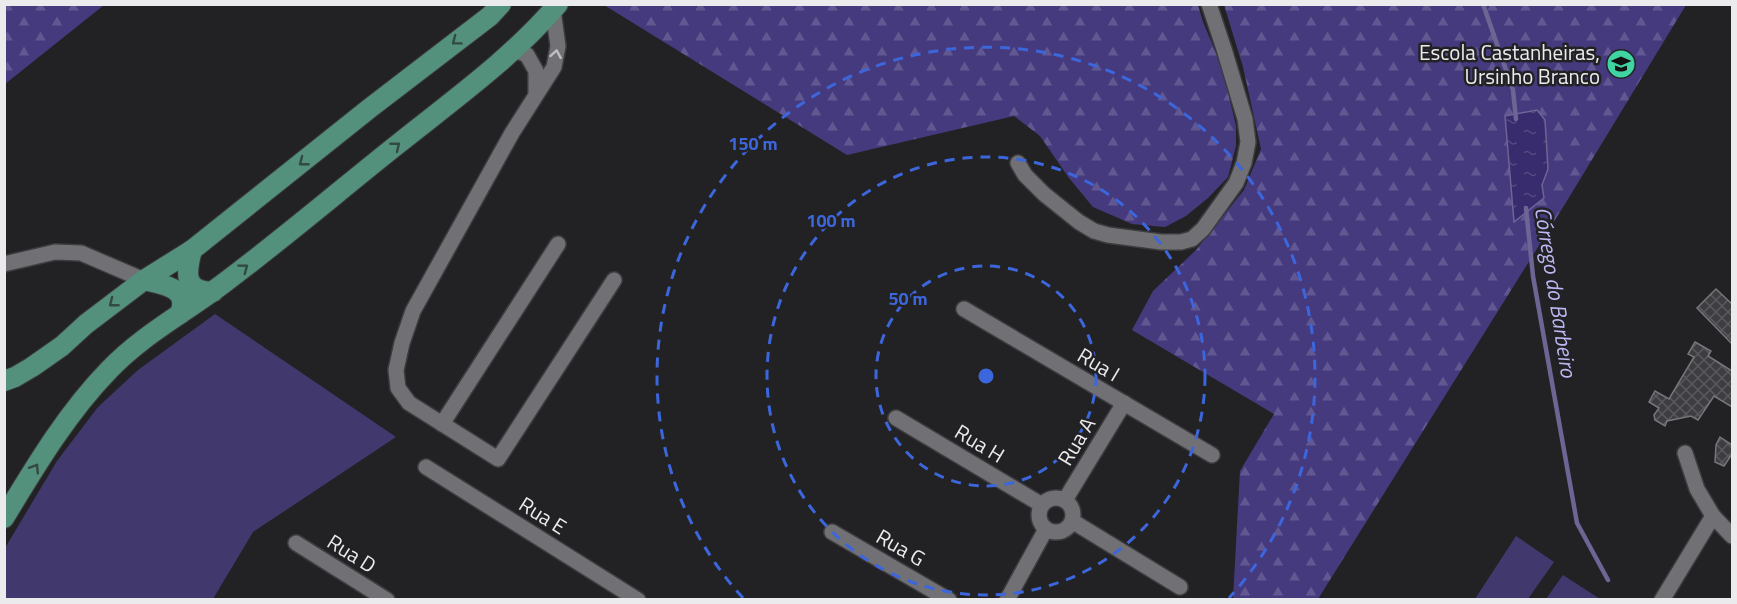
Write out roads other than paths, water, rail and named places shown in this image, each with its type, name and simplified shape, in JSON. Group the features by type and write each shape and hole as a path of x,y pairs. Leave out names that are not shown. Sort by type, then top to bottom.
{"main road":[{"path":"8,377 62,346 86,324 144,280 192,250 490,16 501,4"},
{"path":"4,518 38,463 72,415 109,370 141,341 213,292 323,206 513,49 556,7"},
{"path":"192,250 188,277 193,286 201,292 213,292"},
{"path":"144,280 166,285 177,291 183,299 180,314"}],"street":[{"path":"1018,163 1025,175 1044,194 1094,231 1119,237 1161,242 1181,242 1192,239 1203,229 1236,183 1244,163 1248,142 1245,119 1209,4"},
{"path":"556,7 558,46 554,67 512,133 413,310 396,370 398,388 409,403 498,459 614,280"},
{"path":"513,49 527,55 536,71 536,94"},
{"path":"442,424 558,244"},
{"path":"4,264 55,252 81,253 144,280"},
{"name":"Rua I","path":"964,309 1212,455"},
{"name":"Rua A","path":"1065,500 1124,403"},
{"name":"Rua H","path":"896,418 1042,505"},
{"path":"1685,453 1697,489 1713,516 1732,536"},
{"name":"Rua E","path":"426,467 638,600"},
{"path":"1055,498 1065,500 1073,512 1069,526 1056,532 1046,529 1039,515 1042,505 1045,501 1055,498"},
{"path":"1662,600 1713,516"},
{"path":"1072,521 1180,588"},
{"path":"1008,600 1046,529"},
{"name":"Rua G","path":"832,531 949,600"},
{"name":"Rua D","path":"296,543 387,600"}],"water":[{"path":"1537,110 1545,120 1548,169 1542,185 1544,198 1514,222 1505,116"}],"waterway":[{"name":"Córrego do Barbeiro","path":"1483,4 1513,90 1516,119"},
{"name":"Córrego do Barbeiro","path":"1526,208 1533,276 1577,523 1608,580"}],"place":[{"name":"Escola Castanheiras, Ursinho Branco","path":"1621,64"}]}
